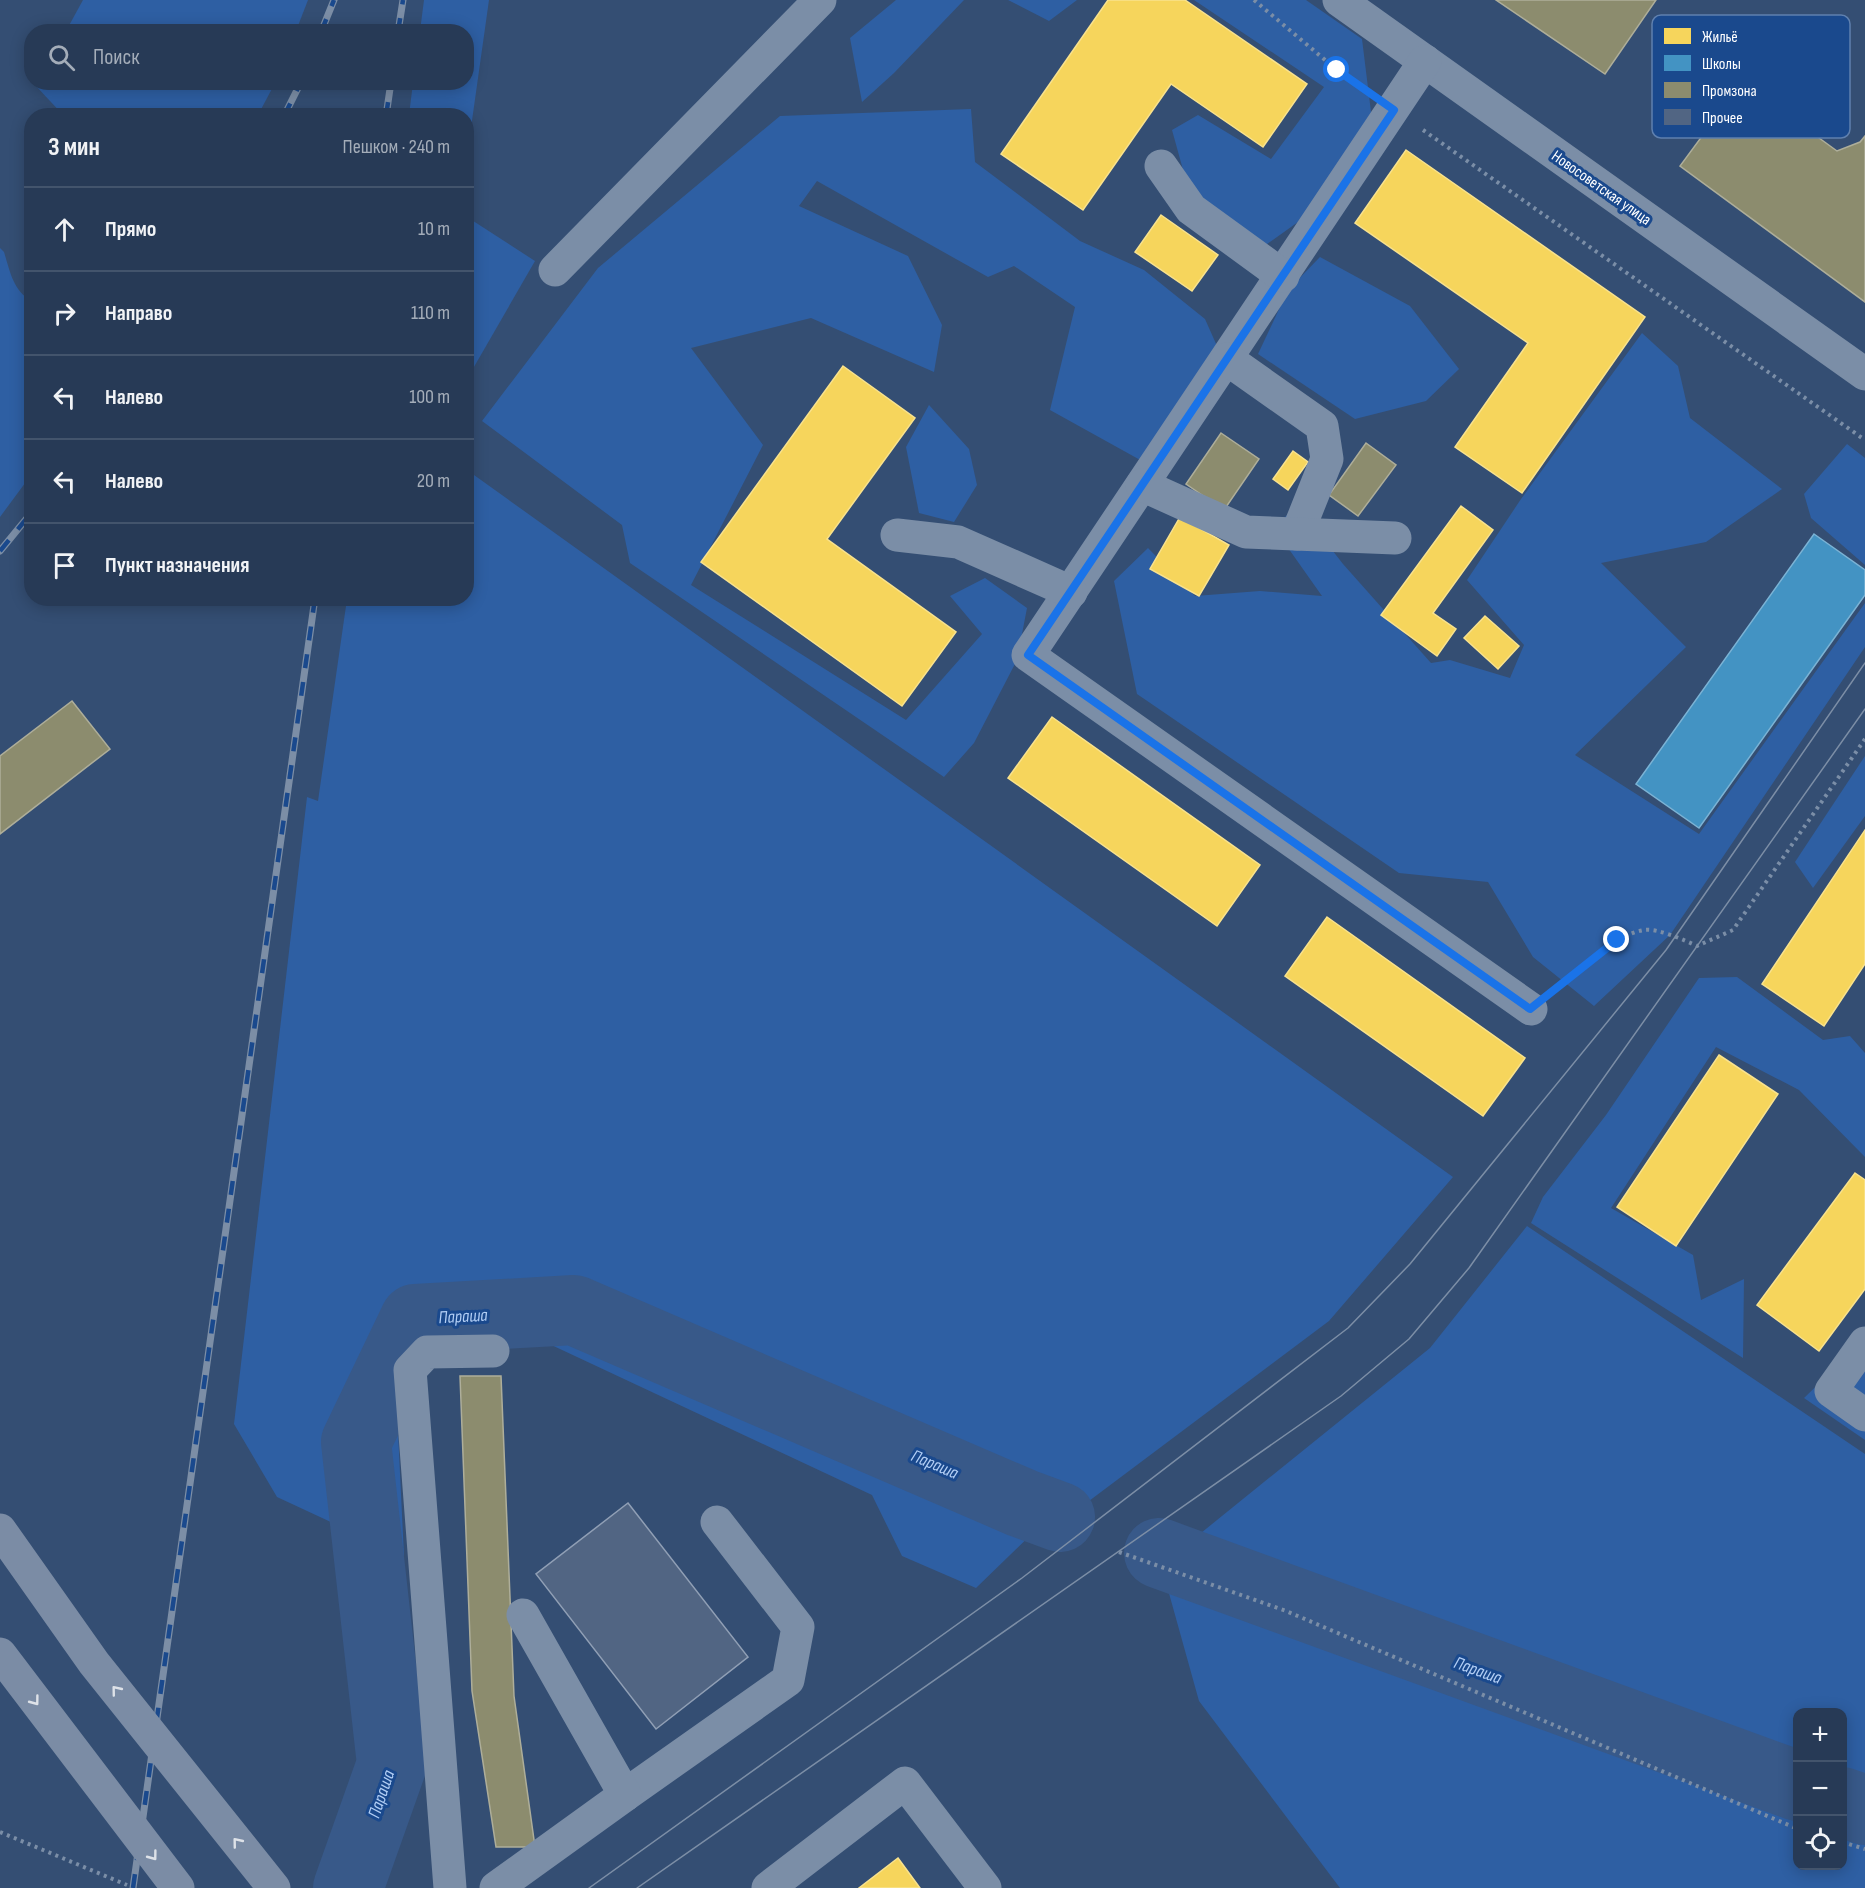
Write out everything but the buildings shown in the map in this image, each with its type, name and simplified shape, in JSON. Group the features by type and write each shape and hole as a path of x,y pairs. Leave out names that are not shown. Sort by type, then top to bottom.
{"main road":[{"path":"0,1530 94,1663 274,1888"},
{"path":"0,1654 178,1888"}],"street":[{"path":"555,270 820,0"},
{"name":"Новосоветская улица","path":"1339,0 1865,374"},
{"path":"1425,61 1028,655 1530,1009"},
{"path":"1161,166 1191,209 1283,276"},
{"path":"1227,359 1322,426 1327,459 1297,534"},
{"path":"1142,485 1246,532 1395,538"},
{"path":"897,535 958,542 1071,592"},
{"path":"1865,1342 1831,1391 1865,1415"},
{"path":"450,1888 410,1370 427,1352 493,1351"},
{"path":"496,1888 788,1680 798,1627 717,1522"},
{"path":"523,1615 625,1795"},
{"path":"768,1888 904,1784 985,1888"}],"path":[{"path":"1254,0 1337,70 1865,440"},
{"path":"1530,1009 1617,940 1645,930 1676,937 1697,946 1733,930 1865,739"},
{"path":"1119,1552 1286,1611 1793,1827"},
{"path":"0,1832 133,1888"},
{"path":"1847,1844 1865,1849"}],"shaded area":[{"path":"83,0 308,0 299,24 70,24"},
{"path":"424,0 489,0 474,108 410,108 412,90 474,90 474,24 421,24"},
{"path":"896,0 964,0 894,73 862,102 850,38"},
{"path":"1008,0 1077,0 1049,21"},
{"path":"1194,0 1306,0 1362,39 1372,120 1298,222 1260,249 1190,195 1172,130 1198,115 1271,159 1324,87"},
{"path":"40,90 271,90 262,108 57,108"},
{"path":"971,109 975,162 1080,241 1144,270 1205,319 1217,346 1142,461 1050,410 1075,307 1014,266 988,277 817,181 799,206 908,256 942,325 934,372 811,318 691,348 763,445 691,585 906,720 982,634 950,596 985,578 1027,608 1017,660 974,743 944,777 630,563 622,525 482,421 598,268 780,116"},
{"path":"474,222 535,261 474,367"},
{"path":"0,248 4,252 16,286 24,295 24,484 0,517"},
{"path":"1320,257 1410,306 1459,369 1426,401 1355,419 1258,354 1288,290"},
{"path":"1642,333 1678,366 1690,418 1782,489 1706,542 1601,563 1686,647 1575,755 1699,834 1865,603 1865,647 1670,935 1594,1006 1533,957 1488,882 1399,873 1137,694 1114,581 1148,548 1195,596 1260,591 1322,596 1274,528 1297,505 1343,564 1431,663 1450,660 1510,678 1524,645 1467,580 1521,499"},
{"path":"929,405 969,449 977,485 954,522 919,513 906,447"},
{"path":"1847,444 1865,458 1865,565 1811,518 1804,494"},
{"path":"474,475 1453,1177 1329,1321 1089,1501 1073,1494 976,1588 902,1556 872,1495 545,1342 424,1335 396,1390 404,1556 277,1497 234,1424 307,797 318,801 346,606 474,606"},
{"path":"1865,756 1865,816 1813,888 1795,862"},
{"path":"1737,977 1823,1040 1850,1036 1865,1053 1865,1157 1799,1090 1716,1047 1611,1208 1693,1255 1701,1300 1744,1279 1743,1358 1531,1223 1543,1197 1606,1115 1699,978"},
{"path":"1527,1226 1865,1454 1865,1808 1847,1801 1847,1708 1793,1708 1793,1782 1196,1561 1196,1537 1430,1348"},
{"path":"1865,1367 1865,1440 1804,1398 1832,1371"},
{"path":"1160,1561 1793,1794 1793,1870 1847,1870 1847,1813 1865,1820 1865,1888 1340,1888 1199,1701"}],"waterway":[{"name":"Параша","path":"348,1888 392,1764 356,1442 415,1319 574,1310 1022,1503 1060,1517"},
{"name":"Параша","path":"1159,1553 1793,1784"},
{"name":"Параша","path":"1847,1804 1865,1810"}],"tram line":[{"path":"589,1888 1022,1578 1348,1328 1410,1264 1666,950 1865,663"},
{"path":"637,1888 1341,1396 1409,1339 1469,1268 1865,709"}],"railway":[{"path":"324,24 334,0"},
{"path":"399,24 403,0"},
{"path":"288,108 297,90"},
{"path":"387,108 390,90"},
{"path":"0,551 24,522"},
{"path":"133,1888 314,606"}],"route":[{"path":"1337,70 1394,110 1028,655 1530,1009 1617,940"}]}
